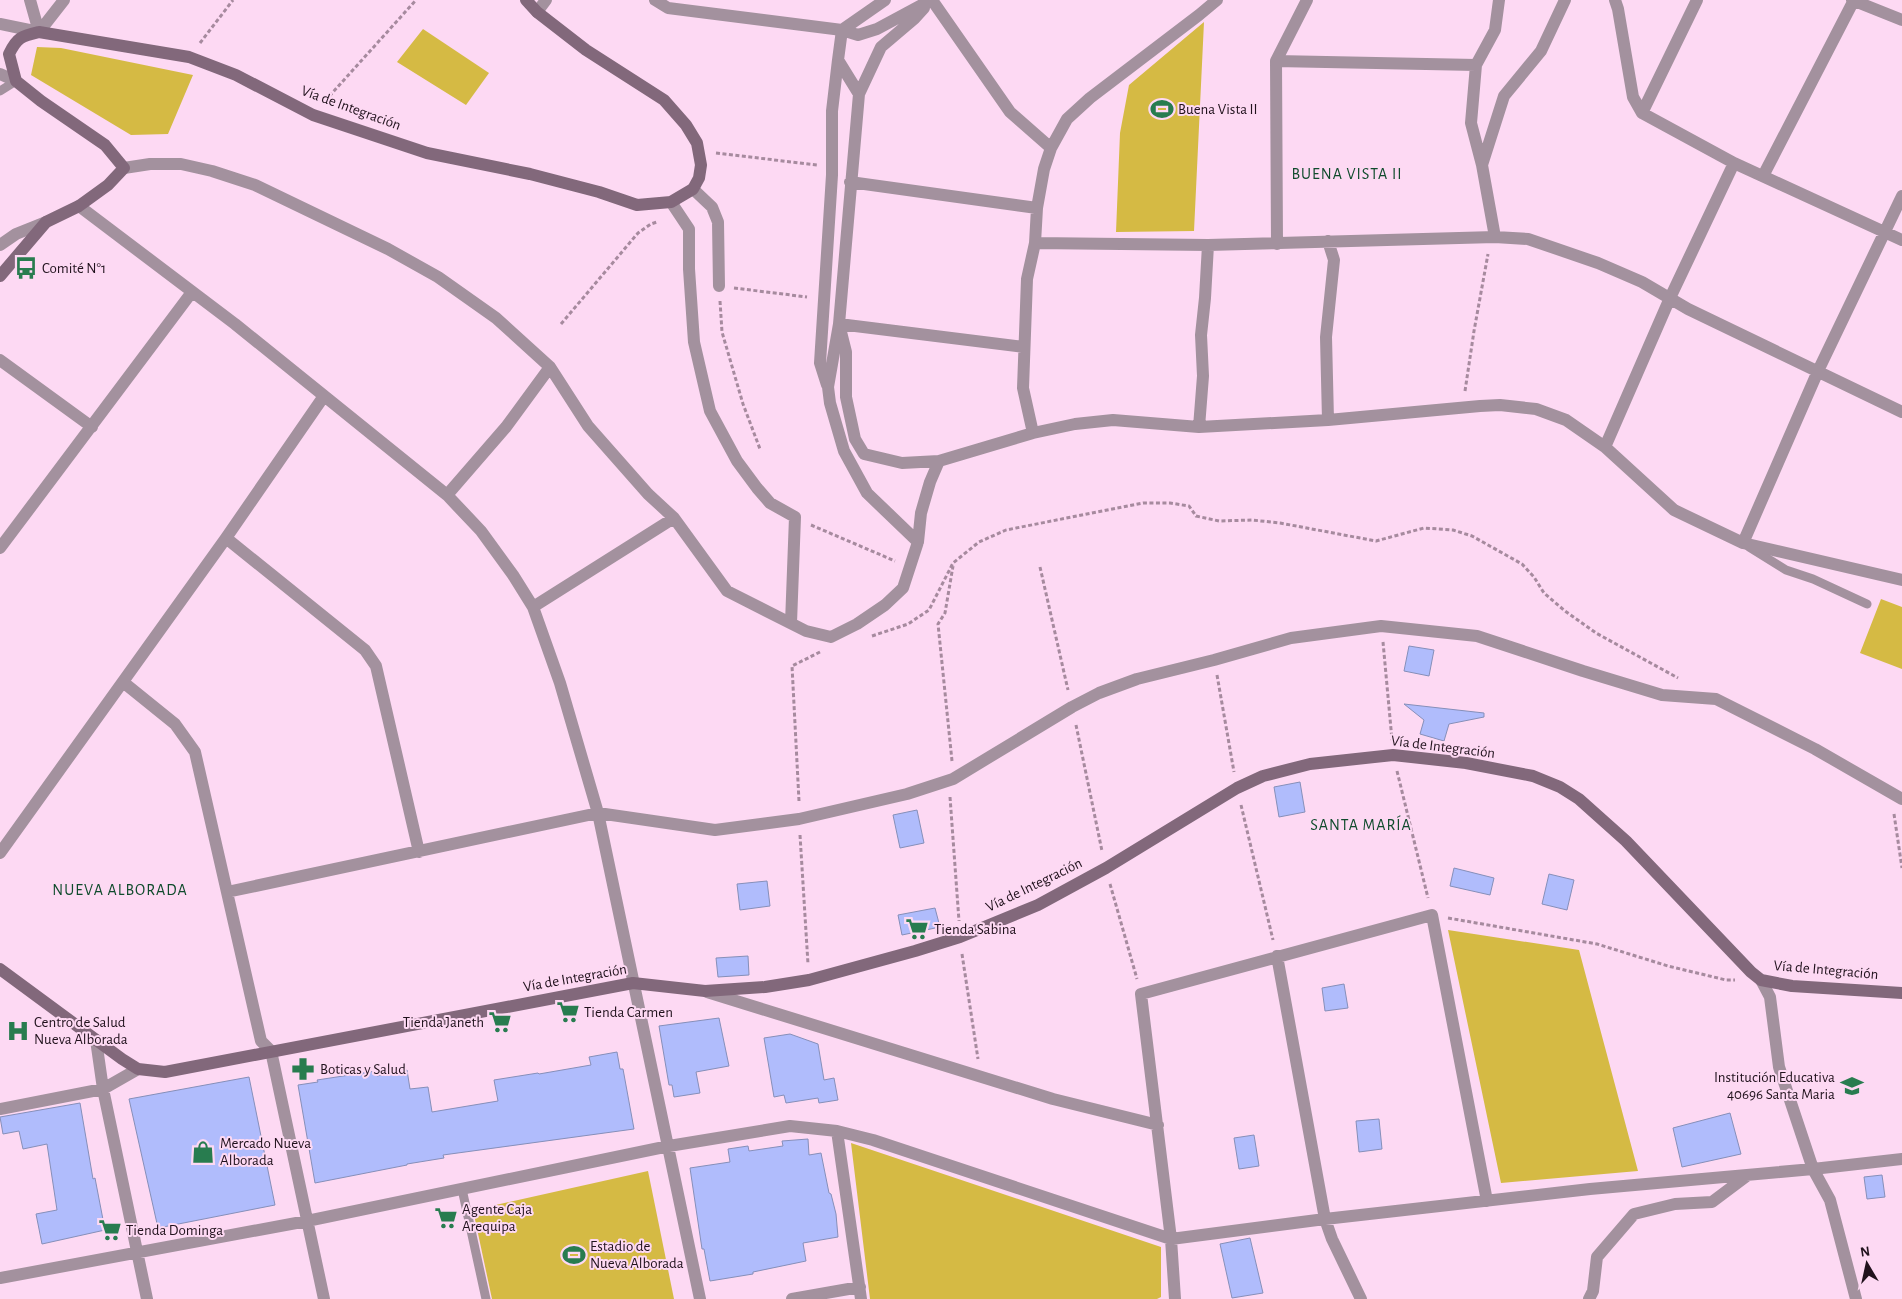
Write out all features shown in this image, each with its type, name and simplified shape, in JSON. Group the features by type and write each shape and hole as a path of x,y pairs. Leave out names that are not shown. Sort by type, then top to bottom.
{"main road":[{"path":"526,0 537,12 586,50 664,100 686,125 697,143 701,165 699,178 693,189"},
{"name":"Vía de Integración","path":"39,32 189,57 236,75 313,115 427,153 530,174 599,192 636,205 670,202 693,189"},
{"path":"0,276 46,222 78,206 108,185 124,168 105,146 16,81 9,54 15,42 24,36 39,32"},
{"name":"Vía de Integración","path":"0,969 138,1069 165,1072 633,983 705,991 765,987 810,980 960,937 1038,904 1106,868 1237,788 1263,776 1310,764 1385,756 1466,763 1533,776 1560,787 1586,805 1626,841 1751,972 1761,980 1792,986 1902,993"}],"street":[{"path":"30,0 39,32"},
{"path":"39,32 64,0"},
{"path":"537,12 546,0"},
{"path":"655,0 668,8 842,30 858,35 877,29 931,0"},
{"path":"885,0 842,30 832,112 832,167 820,362 844,451 867,494 918,542"},
{"path":"828,387 839,324 859,94 880,47 914,19 931,0"},
{"path":"931,0 1010,112 1051,148"},
{"path":"1033,433 1022,388 1027,278 1035,243 1037,208 1044,169 1051,148 1066,119 1090,98 1217,0"},
{"path":"1277,244 1276,61 1307,0"},
{"path":"1495,238 1482,165 1471,123 1476,65 1495,30 1499,0"},
{"path":"1482,165 1504,96 1541,51 1565,0"},
{"path":"1615,0 1633,97 1642,113 1734,162 1902,240"},
{"path":"1642,113 1696,0"},
{"path":"1763,176 1853,0 1902,20"},
{"path":"0,24 39,32"},
{"path":"838,60 859,94"},
{"path":"1276,61 1476,65"},
{"path":"0,74 16,81"},
{"path":"1605,447 1670,298 1734,162"},
{"path":"124,168 150,164 181,164 212,171 255,185 388,249 438,277 496,318 550,367 588,426 648,494 674,518 727,591 806,631 831,637 857,624 885,605 903,588 918,542 921,513 930,482 940,461"},
{"path":"850,182 1037,208"},
{"path":"693,189 712,208 718,222 719,286"},
{"path":"1743,543 1818,371 1902,196"},
{"path":"670,202 689,228 689,277 694,342 710,411 737,461 770,503 795,517 792,623"},
{"path":"78,206 235,324 447,495 481,531 513,575 533,607 560,684 598,813 700,1299"},
{"path":"0,245 16,234 46,222"},
{"path":"1035,243 1208,245 1328,241 1528,239 1580,257 1642,282 1688,309 1902,412"},
{"path":"1328,241 1334,260 1326,337 1328,420"},
{"path":"1199,427 1203,376 1201,335 1208,245"},
{"path":"0,548 192,292"},
{"path":"839,324 1024,347"},
{"path":"839,324 846,352 846,397 850,421 855,439 864,454 902,463 940,461 1033,433 1074,424 1112,420 1199,427 1328,420 1500,405 1536,409 1566,420 1605,447 1674,510 1743,543 1902,580"},
{"path":"0,360 92,427"},
{"path":"447,495 506,427 550,367"},
{"path":"0,853 124,682 324,396"},
{"path":"533,607 674,518"},
{"path":"226,538 365,650 376,666 419,852"},
{"path":"227,892 598,813 715,830 799,819 907,794 953,779 1099,692 1136,679 1214,660 1291,638 1381,626 1477,636 1583,672 1662,694 1716,699 1815,749 1896,797"},
{"path":"124,682 175,724 194,752 261,1041 270,1051 324,1299"},
{"path":"1176,1299 1158,1125 1141,994 1432,915 1487,1202"},
{"path":"1277,956 1325,1220 1332,1239 1361,1299"},
{"path":"1761,980 1770,997 1779,1067 1813,1169 1830,1200 1856,1299"},
{"path":"705,991 1053,1100 1158,1125"},
{"path":"96,1040 103,1089 139,1252 147,1299"},
{"path":"0,1109 103,1089 138,1069"},
{"path":"0,1278 307,1220 669,1146 790,1126 837,1131 873,1140 1171,1240 1590,1189 1902,1159"},
{"path":"792,1299 861,1293 837,1131"},
{"path":"1589,1299 1593,1291 1597,1258 1634,1214 1675,1204 1712,1202 1748,1175"}],"lane":[{"path":"0,91 16,81"},
{"path":"1743,543 1786,570 1813,579 1867,604"},
{"path":"462,1189 486,1299"}],"path":[{"path":"189,57 233,0"},
{"path":"313,115 416,0"},
{"path":"698,151 832,167"},
{"path":"561,324 638,233 651,224 667,219 682,220"},
{"path":"1463,408 1486,265 1495,238"},
{"path":"760,449 743,404 722,332 719,286 825,299"},
{"path":"868,638 908,624 929,610 954,563 979,542 1006,530 1143,502 1170,502 1189,506 1196,516 1219,521 1252,520 1280,523 1376,541 1424,528 1453,530 1472,536 1522,564 1534,577 1544,593 1596,633 1682,680"},
{"path":"795,517 837,538 910,568"},
{"path":"938,624 945,613 954,563"},
{"path":"1214,660 1237,788 1277,956"},
{"path":"1896,797 1902,868"},
{"path":"1106,868 1141,994"},
{"path":"1432,915 1597,944 1668,966 1726,980 1761,980"},
{"path":"960,937 981,1077"}],"shaded area":[{"name":"Buena Vista II","path":"1204,22 1194,231 1116,232 1120,133 1129,85"},
{"path":"423,29 489,73 466,105 397,62"},
{"path":"37,47 61,48 193,75 168,134 131,135 31,75"},
{"path":"1881,599 1902,607 1902,669 1860,653"},
{"path":"1448,930 1579,950 1638,1171 1501,1183"},
{"path":"851,1143 1161,1247 1161,1297 1157,1299 870,1299"},
{"name":"Estadio de Nueva Alborada","path":"648,1171 674,1299 492,1299 473,1210"}],"building":[{"path":"1409,646 1434,650 1429,676 1404,671"},
{"path":"1404,704 1484,713 1484,717 1449,724 1444,741 1420,734 1424,720"},
{"path":"1300,782 1305,812 1279,817 1274,787"},
{"path":"917,810 924,843 900,848 893,815"},
{"path":"1454,868 1494,878 1490,895 1450,886"},
{"path":"1549,874 1574,880 1567,910 1542,904"},
{"path":"767,881 770,906 740,910 737,884"},
{"path":"935,908 940,927 902,935 898,915"},
{"path":"748,956 749,975 718,977 716,958"},
{"path":"1344,984 1348,1008 1325,1011 1322,988"},
{"path":"719,1018 729,1066 696,1072 700,1093 674,1097 672,1085 669,1085 659,1026"},
{"path":"790,1034 818,1044 824,1080 834,1078 838,1100 819,1103 818,1098 786,1103 784,1095 774,1097 764,1038"},
{"path":"617,1052 620,1069 623,1069 634,1129 443,1155 444,1158 315,1183 298,1085 318,1082 317,1080 376,1071 377,1076 407,1070 410,1089 428,1087 432,1112 498,1101 494,1080 591,1065 589,1057"},
{"name":"Mercado Nueva Alborada","path":"249,1077 275,1205 158,1228 129,1099"},
{"path":"80,1103 93,1179 95,1178 105,1230 42,1244 36,1214 57,1210 47,1144 23,1149 19,1131 3,1134 0,1117"},
{"path":"1730,1113 1741,1154 1682,1167 1673,1128"},
{"path":"1379,1119 1382,1149 1359,1152 1356,1121"},
{"path":"1254,1135 1259,1166 1239,1169 1234,1138"},
{"path":"808,1139 809,1155 821,1153 829,1193 831,1194 836,1214 838,1237 803,1243 806,1261 753,1272 753,1274 710,1281 704,1249 702,1249 690,1168 730,1162 728,1149 748,1146 749,1151 783,1146 782,1141"},
{"path":"1882,1175 1885,1197 1867,1199 1864,1177"},
{"path":"1250,1238 1263,1293 1232,1298 1220,1244"}],"place":[{"name":"Buena Vista II","path":"1162,109"},
{"name":"Comité N°1","path":"26,268"},
{"name":"Tienda Sabina","path":"917,929"},
{"name":"Tienda Carmen","path":"568,1012"},
{"name":"Tienda Janeth","path":"500,1022"},
{"name":"Centro de Salud Nueva Alborada","path":"18,1031"},
{"name":"Boticas y Salud","path":"303,1069"},
{"name":"Institución Educativa 40696 Santa Maria","path":"1852,1086"},
{"name":"Mercado Nueva Alborada","path":"203,1152"},
{"name":"Agente Caja Arequipa","path":"446,1218"},
{"name":"Tienda Dominga","path":"110,1230"},
{"name":"Estadio de Nueva Alborada","path":"574,1255"}],"district":[{"name":"BUENA VISTA II","path":"1347,174"},
{"name":"SANTA MARÍA","path":"1361,825"},
{"name":"NUEVA ALBORADA","path":"120,890"}]}
